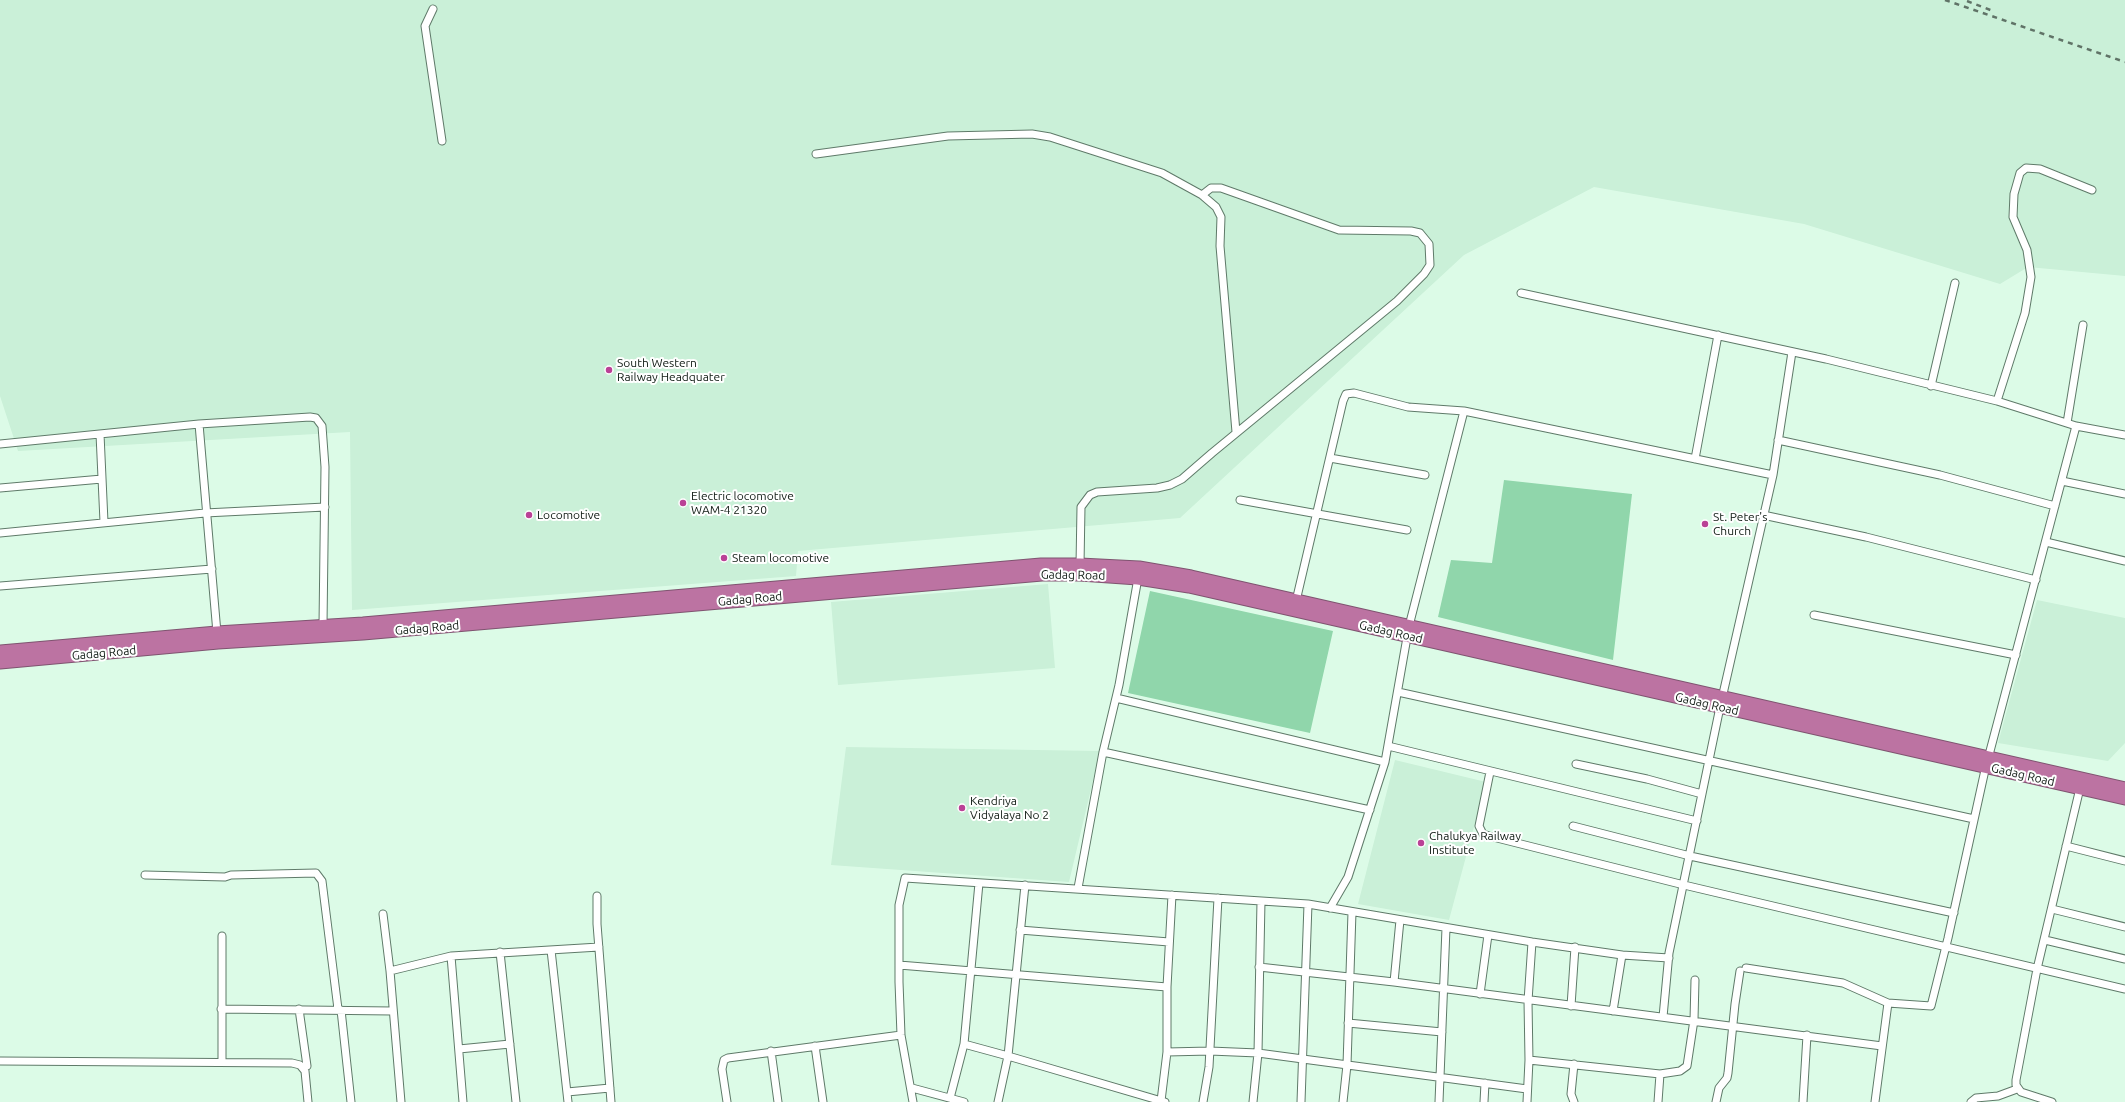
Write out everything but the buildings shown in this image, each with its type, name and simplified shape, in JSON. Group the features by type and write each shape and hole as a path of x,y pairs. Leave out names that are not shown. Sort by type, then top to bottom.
{"highway":[{"name":"Gadag Road","path":"0,652 218,633 323,625 363,624 1041,565 1080,564 1139,568 1191,577 1296,601 1408,631"},
{"name":"Gadag Road","path":"0,662 226,642 363,633 1042,574 1080,574 1138,578 1189,586 1408,631 1988,762 2125,789"},
{"name":"Gadag Road","path":"1988,762 2080,788 2125,798"}],"street":[{"path":"433,9 425,26 442,141"},
{"path":"816,154 948,136 1032,134 1050,137 1162,174 1202,195 1216,208 1221,217 1220,246 1236,432"},
{"path":"1997,401 2028,303 2032,270 2027,250 2013,217 2014,194 2020,173 2026,168 2040,169 2092,190"},
{"path":"1080,564 1081,507 1090,495 1097,492 1170,485 1182,479 1236,432 1397,301 1424,274 1430,265 1429,244 1425,237 1420,233 1411,231 1339,230 1222,188 1211,188 1202,195"},
{"path":"1931,386 1955,283"},
{"path":"1521,293 1792,352 1997,401 2076,426 2125,435"},
{"path":"2067,423 2083,325"},
{"path":"1695,459 1718,335"},
{"path":"1662,1017 1669,958 1721,702 1764,515 1792,352"},
{"path":"1296,601 1318,514 1343,401 1346,394 1350,393 1408,407 1464,411 1772,475"},
{"path":"1330,908 1348,877 1385,762 1408,631 1464,411"},
{"path":"0,444 198,424 310,417 316,418 322,426 325,508 323,625"},
{"path":"198,424 205,513 218,633"},
{"path":"1716,1102 1719,1088 1728,1073 1733,1025 1743,970 1842,983 1888,1003 1931,1006 1954,913 1988,762 2076,426"},
{"path":"100,434 104,522"},
{"path":"1778,440 1940,476 2055,506"},
{"path":"1330,458 1424,474"},
{"path":"0,488 102,479"},
{"path":"2062,481 2125,494"},
{"path":"1240,500 1407,530"},
{"path":"0,533 205,513 325,508"},
{"path":"1764,515 1866,537 2036,580"},
{"path":"2046,542 2125,561"},
{"path":"0,586 212,569"},
{"path":"1078,888 1103,752 1116,698 1138,578"},
{"path":"1814,615 2016,655"},
{"path":"1398,692 1709,759 1974,819"},
{"path":"1116,698 1385,762"},
{"path":"1388,746 1490,772 1697,821"},
{"path":"1103,752 1370,810"},
{"path":"1576,764 1647,778 1702,794"},
{"path":"1490,772 1480,819 1480,830 1483,834 1684,885 2037,970 2125,989"},
{"path":"2052,1102 2031,1097 2018,1089 2016,1080 2037,970 2080,788"},
{"path":"1573,826 1690,856 1954,913"},
{"path":"2066,846 2125,861"},
{"path":"145,874 225,877 231,875 316,873 322,881 338,1009 341,1010 351,1102"},
{"path":"913,1102 912,1088 901,1035 899,905 905,878 1172,894 1308,904 1532,942 1622,955 1669,958"},
{"path":"950,1098 964,1044 979,882"},
{"path":"998,1102 1008,1056 1025,885"},
{"path":"964,1044 1158,1101 1167,1052 1167,987 1172,894"},
{"path":"597,896 599,947 612,1102"},
{"path":"1203,1102 1210,1051 1218,898"},
{"path":"1253,1102 1258,1054 1261,901"},
{"path":"1301,1102 1308,904"},
{"path":"2052,909 2125,927"},
{"path":"1343,1102 1347,1065 1352,912"},
{"path":"383,914 390,971 392,1011 401,1102"},
{"path":"1394,982 1400,920"},
{"path":"1439,1102 1446,928"},
{"path":"1020,930 1169,942"},
{"path":"1480,994 1488,935"},
{"path":"222,936 222,1062"},
{"path":"2045,940 2125,958"},
{"path":"1527,1102 1529,1060 1528,1001 1532,942"},
{"path":"390,971 452,956 599,947"},
{"path":"1571,1006 1575,947"},
{"path":"551,950 568,1102"},
{"path":"500,952 516,1102"},
{"path":"1613,1011 1622,955"},
{"path":"452,956 463,1102"},
{"path":"899,965 1167,987"},
{"path":"1259,967 1306,971 1528,1001 1694,1020 1882,1046"},
{"path":"1529,1060 1660,1074 1680,1072 1687,1066 1694,1020 1695,980"},
{"path":"1875,1102 1888,1003"},
{"path":"221,1009 392,1011"},
{"path":"299,1009 307,1066"},
{"path":"1348,1023 1442,1032"},
{"path":"727,1102 722,1069 724,1060 736,1056 771,1051 901,1035"},
{"path":"1803,1102 1807,1035"},
{"path":"459,1049 510,1044"},
{"path":"815,1046 823,1102"},
{"path":"771,1051 778,1102"},
{"path":"1167,1052 1210,1051 1258,1054 1527,1089"},
{"path":"0,1061 292,1063 300,1065 305,1071 308,1102"},
{"path":"1574,1064 1571,1094 1574,1102"},
{"path":"1658,1102 1660,1074"},
{"path":"1484,1102 1485,1084"},
{"path":"567,1092 610,1088"},
{"path":"912,1088 964,1102"},
{"path":"1971,1102 1976,1098 1998,1096 2018,1089"}],"shaded area":[{"path":"0,0 2125,0 2125,276 2028,267 2000,284 1804,224 1594,187 1464,255 1180,518 798,551 796,576 352,610 350,432 18,451 0,396"},
{"path":"1048,584 1055,668 838,685 831,602"},
{"path":"2037,600 2125,618 2125,743 2108,761 1998,743"},
{"name":"Kendriya Vidyalaya No 2","path":"846,747 1100,751 1069,882 831,865"},
{"name":"Chalukya Railway Institute","path":"1395,760 1486,782 1449,920 1358,904"}],"green space":[{"path":"1504,480 1632,494 1613,660 1438,617 1451,560 1492,563"},
{"path":"1150,591 1333,631 1310,733 1128,693"}],"railway":[{"path":"1945,0 2125,62"},
{"path":"1967,1 1993,11"}],"place":[{"name":"South Western Railway Headquater","path":"609,370"},
{"name":"Electric locomotive WAM-4 21320","path":"683,503"},
{"name":"Locomotive","path":"529,515"},
{"name":"St. Peter's Church","path":"1705,524"},
{"name":"Steam locomotive","path":"724,558"},
{"name":"Kendriya Vidyalaya No 2","path":"962,808"},
{"name":"Chalukya Railway Institute","path":"1421,843"}]}
